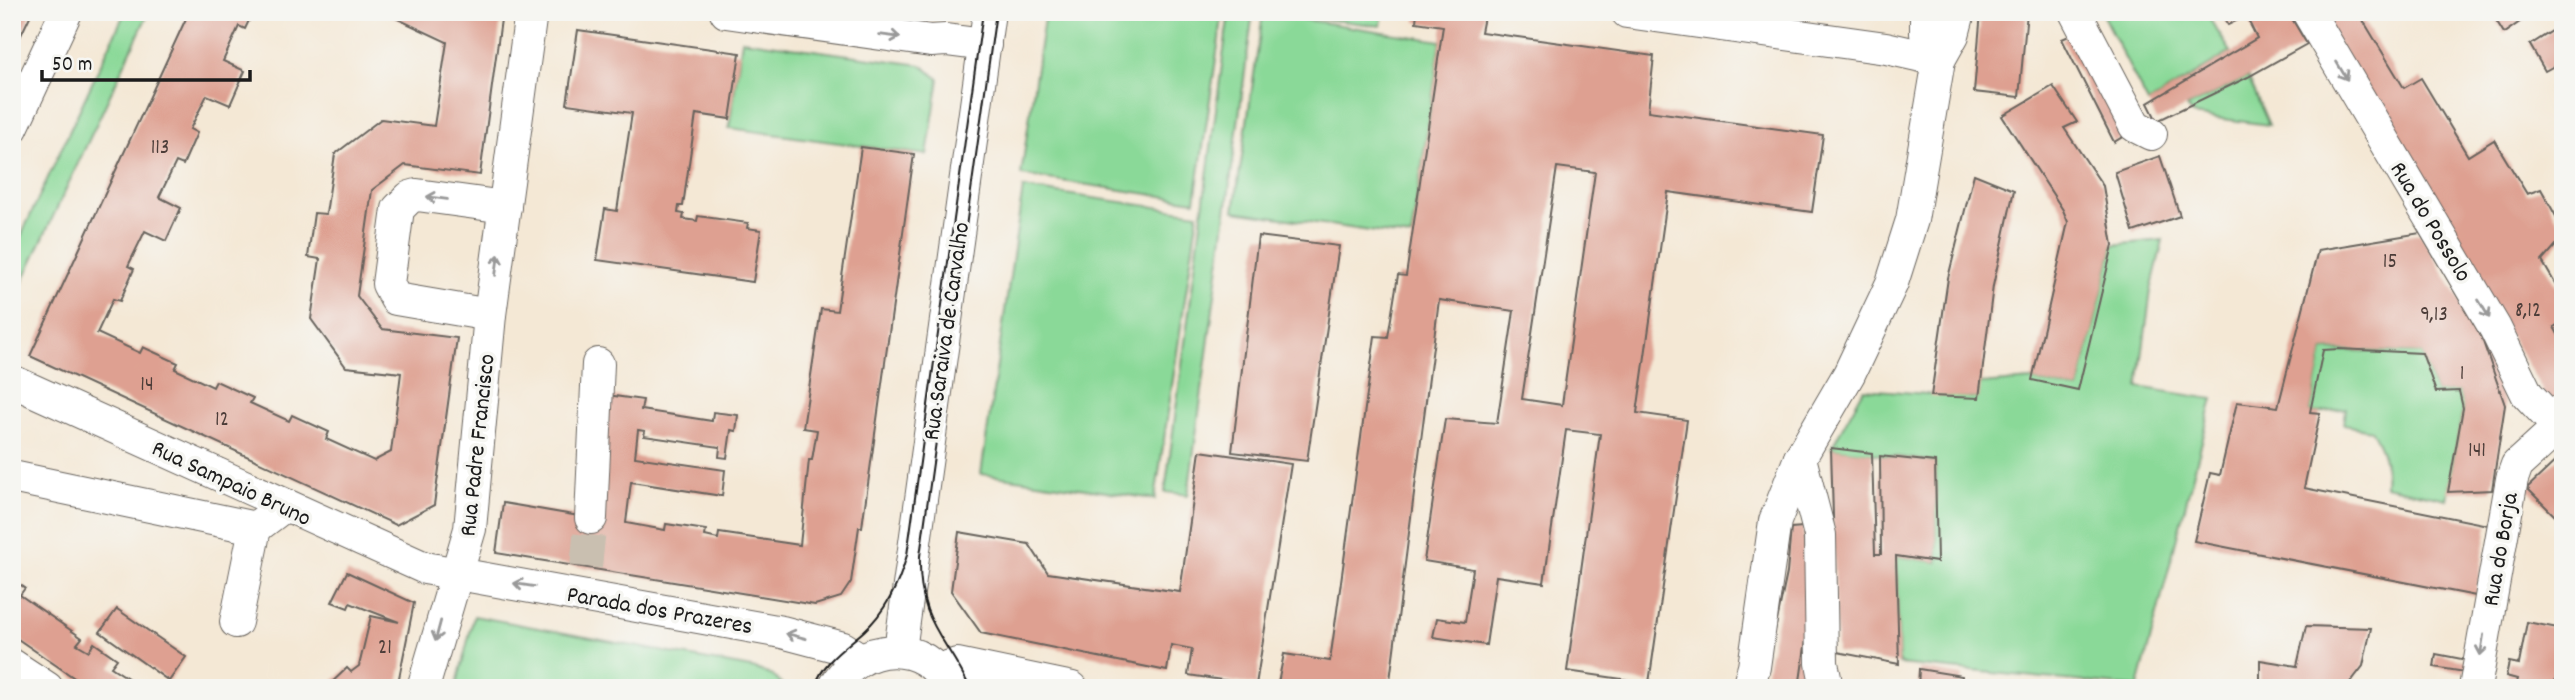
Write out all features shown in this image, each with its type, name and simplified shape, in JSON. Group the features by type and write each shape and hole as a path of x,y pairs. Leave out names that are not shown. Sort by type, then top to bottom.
{"street":[{"path":"12,128 66,12"},
{"name":"Rua Padre Francisco","path":"423,688 470,528 489,314 531,12"},
{"path":"726,12 931,41 946,40 985,45"},
{"name":"Rua Saraiva de Carvalho","path":"900,650 989,12"},
{"path":"1627,12 1886,48 1939,60"},
{"path":"1926,12 1926,34 1939,60"},
{"path":"1748,688 1754,667 1775,521 1800,458 1849,374 1892,283 1912,220 1939,60 1953,35 1959,12"},
{"path":"2075,12 2135,126 2151,134"},
{"name":"Rua do Possolo","path":"2308,12 2495,328 2527,394 2561,427"},
{"path":"489,314 396,299 388,284 398,209 410,197 417,195 505,207"},
{"path":"592,518 598,364"},
{"name":"Rua Sampaio Bruno","path":"12,381 425,568 455,574"},
{"name":"Rua do Borja","path":"2475,688 2512,479 2517,465 2561,427"},
{"path":"1800,458 1820,534 1822,663 1826,688"},
{"path":"12,477 255,528"},
{"path":"236,622 255,528 284,506"},
{"name":"Parada dos Prazeres","path":"455,574 584,581 843,648 860,659"},
{"path":"834,688 848,667 860,659 872,653 900,650 914,654 943,679 957,664 1072,688"},
{"path":"12,665 47,688"}],"green space":[{"path":"125,12 149,12 12,304 12,255"},
{"path":"1045,12 1223,12 1195,201 1021,175"},
{"path":"1229,12 1253,12 1188,495 1165,492"},
{"path":"1269,12 1383,12 1381,26"},
{"path":"2101,12 2205,12 2231,52 2148,103"},
{"path":"1263,13 1441,41 1411,237 1234,211"},
{"path":"742,40 921,65 939,79 927,155 729,128"},
{"path":"2248,77 2269,125 2192,115 2187,107"},
{"path":"1023,188 1198,213 1155,499 981,474"},
{"path":"2163,240 2151,290 2138,387 2213,399 2138,687 1899,664 1896,556 1937,562 1935,462 1831,448 1864,389 1978,398 1980,384 2032,380 2078,390 2113,245"},
{"path":"2323,350 2422,353 2436,392 2459,391 2463,408 2447,499 2385,486 2385,463 2379,444 2371,430 2344,425 2346,408 2310,412"},
{"path":"474,616 756,669 773,676 786,688 456,688"}],"building":[{"path":"12,12 32,12 12,54"},
{"path":"189,12 253,12 245,29 239,26 223,61 245,71 230,105 207,95 190,129 197,133 183,165 176,162 159,197 181,208 166,241 145,231 128,266 134,269 120,301 113,299 97,333 140,353 143,347 178,363 175,369 213,387 216,381 253,398 250,403 289,421 292,415 329,432 326,439 374,461 391,452 401,373 346,367 311,319 320,259 308,257 314,213 326,214 335,154 381,119 434,126 447,42 383,12 502,12 480,175 405,165 372,190 357,296 382,329 457,338 434,505 396,525 30,356"},
{"path":"1417,12 1485,12 1481,32 1654,56 1648,111 1823,135 1812,212 1668,192 1637,413 1687,420 1649,683 1567,671 1600,434 1566,430 1544,583 1496,576 1486,645 1433,637 1437,618 1465,622 1473,569 1424,561 1445,419 1497,423 1514,311 1439,300 1389,688 1277,688 1284,654 1330,661 1375,336 1388,337 1398,275 1406,276 1443,26 1416,22","holes":["1557,167 1595,172 1562,405 1522,399"]},
{"path":"1981,12 2027,12 2019,97 1974,92"},
{"path":"2220,12 2288,12 2307,44 2248,77 2157,121 2148,103 2257,38 2246,16 2228,25"},
{"path":"2319,12 2358,12 2404,88 2421,78 2468,156 2494,140 2527,194 2541,189 2563,229 2563,237 2542,261 2563,297 2563,321 2554,327 2563,343 2563,399 2556,406 2551,405"},
{"path":"2491,12 2534,12 2504,33"},
{"path":"2563,24 2563,61 2545,71 2530,45"},
{"path":"578,30 740,53 730,119 696,114 683,206 679,206 678,213 684,214 683,219 697,221 698,216 748,223 747,228 761,230 753,282 597,260 605,209 617,211 632,113 567,104"},
{"path":"2078,32 2129,133 2114,142 2062,39"},
{"path":"2053,86 2077,122 2064,128 2103,186 2113,245 2078,390 2032,380 2068,222 2002,116"},
{"path":"861,147 914,154 862,527 859,527 851,582 841,597 815,605 496,553 503,503 591,518 607,395 643,400 641,410 712,421 713,412 738,415 736,431 731,430 727,458 719,457 720,447 644,436 645,431 638,430 635,457 725,470 722,496 631,482 626,523 665,530 666,524 706,530 705,536 718,539 719,533 800,545 809,460 812,460 817,430 803,428 821,309 837,311"},
{"path":"2160,156 2180,216 2133,232 2115,172"},
{"path":"1974,174 2014,190 1993,286 1979,398 1931,396 1948,278"},
{"path":"2420,233 2481,336 2505,405 2492,490 2448,492 2463,408 2459,391 2436,392 2422,353 2339,349 2323,350 2310,412 2320,413 2304,488 2488,525 2476,596 2194,541 2210,473 2220,475 2237,402 2278,407 2318,250"},
{"path":"1258,236 1339,246 1307,461 1232,452"},
{"path":"1831,448 1872,453 1875,554 1881,554 1880,456 1935,462 1937,562 1896,556 1899,664 1837,652"},
{"path":"1200,451 1291,464 1256,685 1188,675 1192,649 1171,645 1167,671 981,633 951,591 959,532 1029,544 1048,573 1180,592"},
{"path":"2563,454 2563,524 2527,488"},
{"path":"1803,527 1809,619 1799,688 1763,688 1787,573 1791,528"},
{"path":"347,572 414,603 397,688 326,688 347,668 351,672 359,666 371,616 399,622 350,603 348,608 332,602"},
{"path":"12,579 25,588 20,595 82,638 77,644 89,651 94,643 117,659 111,667 143,688 89,688 12,635"},
{"path":"117,609 186,657 169,681 100,632"},
{"path":"2527,622 2563,629 2563,673 2557,672 2554,688 2515,688 2517,679 2506,676 2509,662 2519,664"},
{"path":"2306,626 2371,628 2363,666 2346,688 2260,688 2260,660 2297,666"},
{"path":"2436,654 2467,660 2465,672 2434,667"},
{"path":"1919,669 1962,676 1961,688 1918,688"}],"tunnel":[{"path":"586,567 591,518"}],"tram line":[{"path":"814,688 829,662 864,631 886,605 907,555 983,12"},
{"path":"970,688 928,613 923,597 920,556 996,12"}]}
